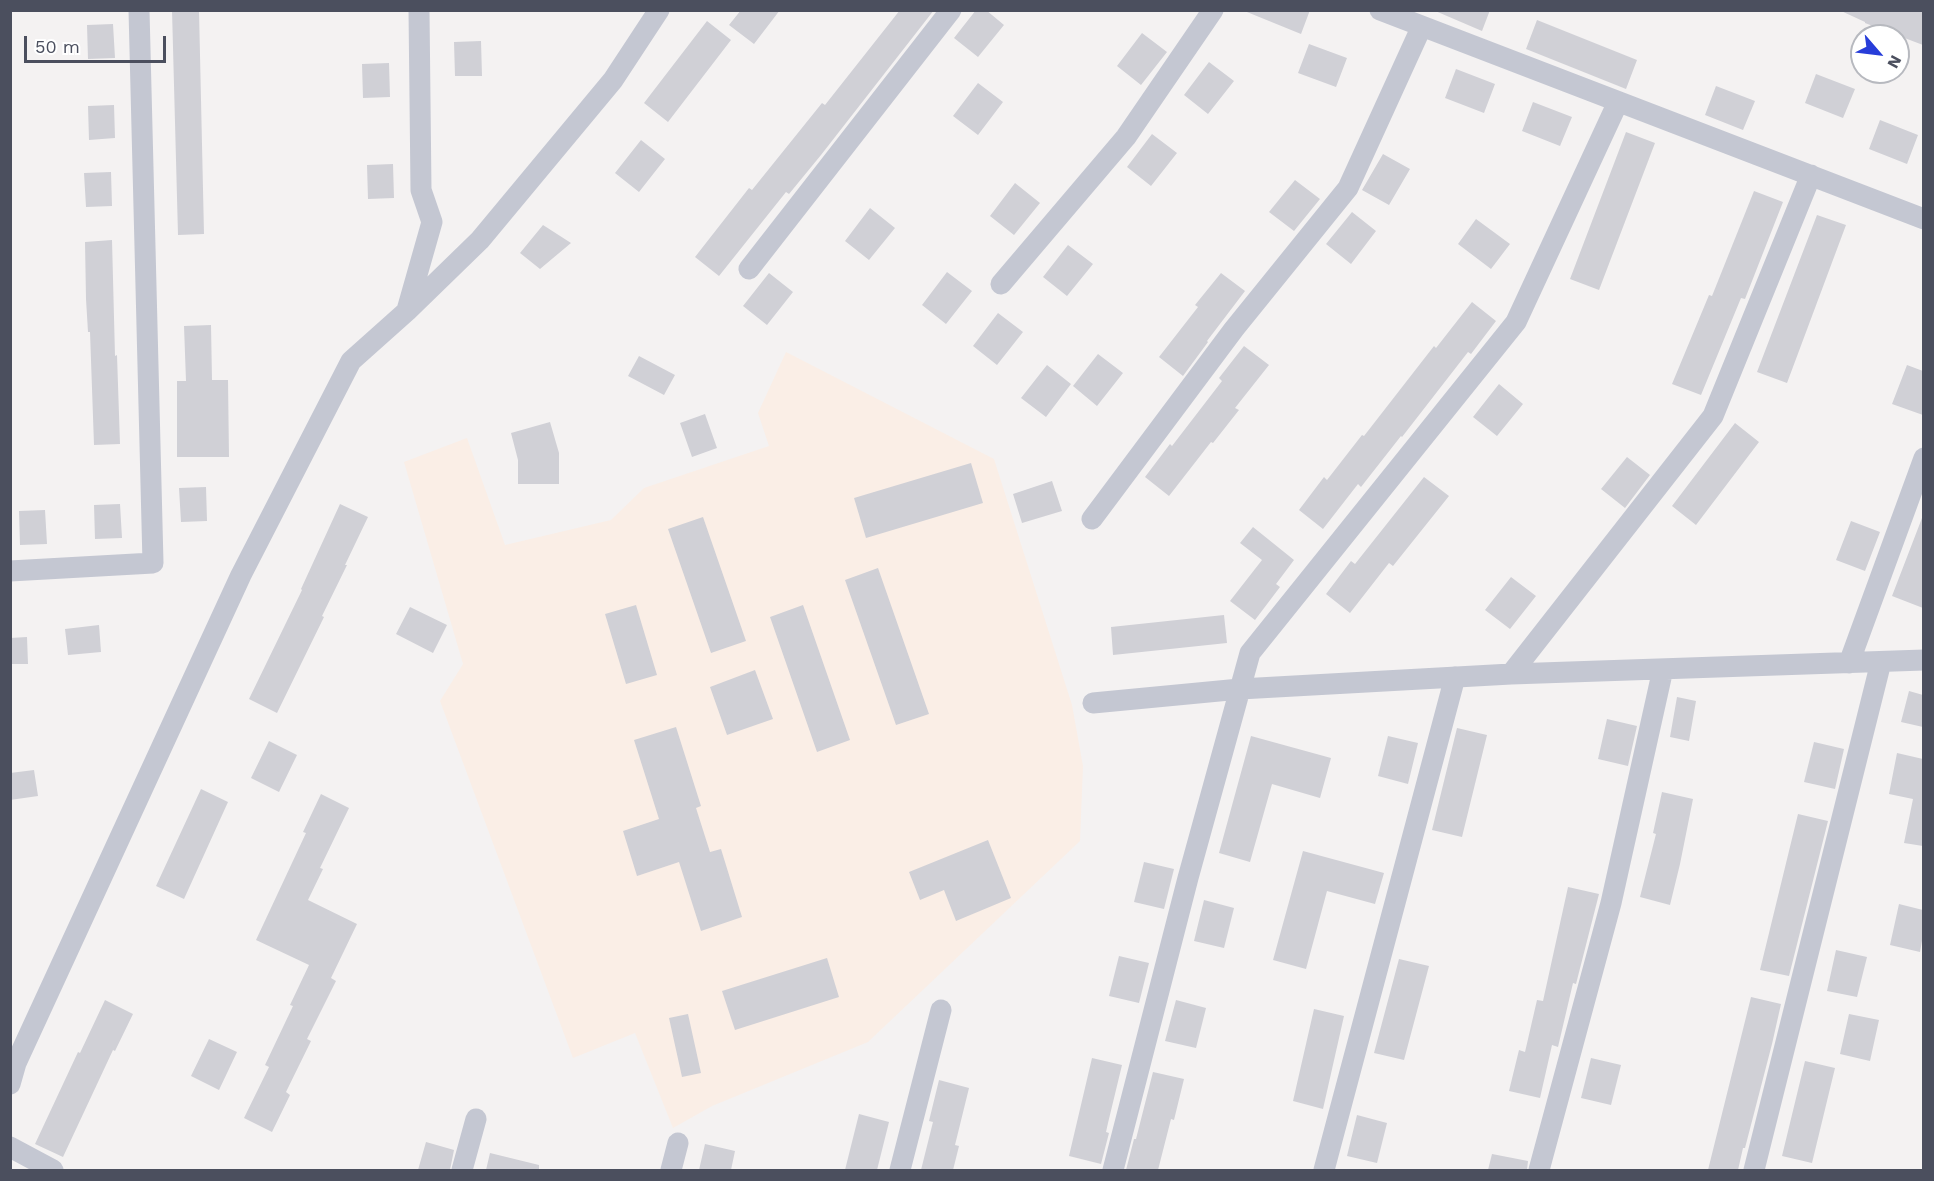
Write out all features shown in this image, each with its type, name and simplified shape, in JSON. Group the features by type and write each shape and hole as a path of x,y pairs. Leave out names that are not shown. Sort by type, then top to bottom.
{"street":[{"path":"10,571 153,563 139,10"},
{"path":"407,311 432,222 421,190 419,10"},
{"path":"10,1084 13,1061 241,575 351,361 407,311 480,240 612,80 659,10"},
{"path":"749,268 951,10"},
{"path":"1001,284 1126,137 1213,10"},
{"path":"1380,10 1923,219"},
{"path":"1092,519 1234,329 1348,188 1421,27"},
{"path":"1113,1170 1188,878 1250,653 1516,321 1618,102"},
{"path":"1511,674 1713,417 1811,176"},
{"path":"1849,663 1923,458"},
{"path":"1093,704 1240,689 1511,674 1923,660"},
{"path":"1754,1170 1881,662"},
{"path":"1539,1170 1611,903 1664,669"},
{"path":"1324,1170 1455,677"},
{"path":"900,1170 941,1010"},
{"path":"462,1170 476,1119"},
{"path":"671,1170 678,1143"},
{"path":"10,1147 53,1170"}],"shaded area":[{"path":"786,352 994,459 1072,705 1083,766 1080,841 868,1042 712,1106 673,1128 635,1033 573,1058 440,701 463,664 404,462 467,438 505,545 611,520 644,488 769,446 758,413"}],"building":[{"path":"172,10 199,10 204,234 178,235"},
{"path":"741,10 780,10 754,44 729,25"},
{"path":"900,10 934,10 821,155 789,194 786,192 719,276 695,257 749,188 752,190 822,103 825,105"},
{"path":"976,10 986,10 1004,25 978,57 954,38"},
{"path":"1242,10 1310,10 1301,34"},
{"path":"1433,10 1490,10 1482,31"},
{"path":"1839,10 1923,10 1923,45 1910,40 1910,24 1868,24"},
{"path":"1537,20 1637,60 1626,89 1526,49"},
{"path":"707,21 731,40 668,122 644,103"},
{"path":"113,24 115,58 88,59 87,25"},
{"path":"1142,33 1167,52 1141,85 1117,66"},
{"path":"481,41 482,76 455,76 454,42"},
{"path":"1309,44 1347,58 1336,87 1298,73"},
{"path":"1209,62 1234,81 1208,114 1184,95"},
{"path":"389,63 390,97 363,98 362,64"},
{"path":"1456,69 1495,84 1484,113 1445,98"},
{"path":"1816,74 1855,89 1843,118 1805,103"},
{"path":"978,83 1003,102 978,135 953,116"},
{"path":"1716,86 1755,101 1743,130 1705,115"},
{"path":"1533,102 1572,117 1560,146 1522,131"},
{"path":"114,105 115,138 89,140 88,106"},
{"path":"1880,120 1918,135 1907,164 1869,149"},
{"path":"1626,132 1655,143 1599,290 1570,279"},
{"path":"1152,134 1177,153 1151,186 1127,167"},
{"path":"641,140 665,159 639,192 615,173"},
{"path":"1383,154 1410,169 1389,205 1362,190"},
{"path":"393,164 394,198 368,199 367,165"},
{"path":"111,172 112,206 86,207 84,173"},
{"path":"1295,180 1320,199 1294,231 1269,212"},
{"path":"1015,183 1040,203 1014,235 990,216"},
{"path":"1754,191 1783,202 1745,299 1741,298 1701,395 1672,384 1709,295 1712,296"},
{"path":"870,208 895,228 869,260 845,241"},
{"path":"1352,212 1376,231 1351,264 1326,244"},
{"path":"1817,215 1846,225 1787,383 1757,372"},
{"path":"1476,219 1510,244 1491,269 1458,244"},
{"path":"543,225 571,243 540,269 520,253"},
{"path":"112,240 120,444 94,445 85,242"},
{"path":"1068,245 1093,264 1067,296 1043,277"},
{"path":"947,272 972,291 946,324 922,305"},
{"path":"769,273 793,292 767,325 743,306"},
{"path":"1221,273 1245,291 1183,376 1159,357 1198,307 1195,305"},
{"path":"1472,302 1496,321 1471,354 1468,352 1361,487 1358,484 1323,529 1299,510 1324,477 1327,480 1362,435 1364,436 1434,346 1436,348"},
{"path":"998,313 1023,332 997,365 973,346"},
{"path":"211,325 212,380 228,380 229,457 177,457 177,381 186,381 184,326"},
{"path":"1244,346 1269,365 1235,408 1239,410 1169,496 1145,477 1222,381 1219,378"},
{"path":"1098,354 1123,373 1097,406 1073,386"},
{"path":"639,356 675,375 664,395 628,376"},
{"path":"1047,365 1071,384 1046,417 1021,398"},
{"path":"1907,365 1923,371 1923,415 1892,404"},
{"path":"1499,384 1523,404 1497,436 1473,417"},
{"path":"705,414 717,448 692,457 680,423"},
{"path":"550,422 559,453 559,484 518,484 518,460 511,433"},
{"path":"1735,423 1759,442 1696,525 1672,506"},
{"path":"1627,457 1650,475 1625,508 1601,489"},
{"path":"971,463 983,503 866,538 854,498"},
{"path":"1424,477 1449,496 1393,566 1389,563 1350,613 1326,594 1351,561 1355,564"},
{"path":"1052,481 1062,511 1022,523 1013,494"},
{"path":"206,487 207,521 181,522 179,488"},
{"path":"120,504 122,538 95,539 94,505"},
{"path":"340,504 368,517 322,616 324,617 277,713 249,699 302,590"},
{"path":"45,510 47,544 20,545 19,511"},
{"path":"703,517 746,641 711,653 668,529"},
{"path":"1923,518 1923,608 1892,596"},
{"path":"1851,521 1880,532 1865,571 1836,560"},
{"path":"1253,527 1294,560 1276,584 1280,587 1255,620 1230,601 1262,560 1240,543"},
{"path":"878,568 929,714 896,725 845,580"},
{"path":"1511,577 1536,596 1510,629 1485,610"},
{"path":"636,605 657,675 626,684 605,614"},
{"path":"803,605 850,740 817,752 770,617"},
{"path":"410,607 447,625 433,653 396,634"},
{"path":"1224,615 1227,643 1113,655 1111,627"},
{"path":"99,625 101,652 68,655 65,629"},
{"path":"27,637 28,664 10,664 10,638"},
{"path":"755,670 773,719 727,735 710,687"},
{"path":"1909,691 1923,695 1923,727 1901,722"},
{"path":"1677,697 1696,701 1689,741 1670,737"},
{"path":"1607,719 1637,726 1628,766 1598,759"},
{"path":"676,727 701,806 696,808 710,852 721,849 742,917 701,931 679,862 637,876 623,831 659,819 634,740"},
{"path":"1457,728 1487,735 1462,837 1432,830"},
{"path":"1251,736 1331,758 1320,798 1272,784 1250,862 1219,853"},
{"path":"1388,736 1418,743 1408,784 1378,776"},
{"path":"269,741 297,755 279,792 251,778"},
{"path":"1814,742 1844,749 1835,789 1804,782"},
{"path":"1897,753 1923,759 1923,846 1904,843 1913,799 1889,794"},
{"path":"34,770 38,796 10,800 10,773"},
{"path":"201,789 228,802 184,899 156,886"},
{"path":"1662,792 1693,799 1670,905 1640,897 1656,834 1653,833"},
{"path":"321,794 349,808 320,868 323,869 308,900 357,924 331,978 336,981 307,1039 311,1041 286,1092 290,1095 272,1132 244,1118 269,1067 265,1065 293,1006 290,1005 309,965 256,940 306,833 303,832"},
{"path":"1798,814 1828,821 1789,976 1760,970"},
{"path":"988,840 1011,898 956,921 944,890 920,900 909,872"},
{"path":"1303,851 1384,873 1375,904 1327,891 1306,969 1273,960"},
{"path":"1144,862 1174,869 1164,909 1134,902"},
{"path":"1568,887 1599,894 1576,984 1573,983 1558,1047 1552,1045 1540,1098 1509,1091 1519,1050 1525,1052 1537,1000 1543,1001"},
{"path":"1204,900 1234,908 1224,948 1194,941"},
{"path":"1899,904 1923,910 1920,952 1890,945"},
{"path":"1836,950 1867,957 1857,997 1827,991"},
{"path":"1119,956 1149,963 1139,1003 1109,996"},
{"path":"827,958 839,997 735,1030 722,991"},
{"path":"1399,959 1429,966 1404,1060 1374,1053"},
{"path":"1751,997 1781,1004 1772,1044 1738,1170 1708,1170"},
{"path":"105,1000 133,1014 115,1051 113,1050 63,1157 35,1144"},
{"path":"1176,1000 1206,1008 1196,1048 1165,1041"},
{"path":"1314,1009 1344,1016 1323,1109 1293,1101"},
{"path":"688,1014 701,1073 682,1077 669,1018"},
{"path":"1849,1014 1879,1020 1870,1061 1840,1054"},
{"path":"209,1039 237,1052 219,1090 191,1076"},
{"path":"1092,1058 1122,1065 1101,1164 1069,1156"},
{"path":"1591,1058 1621,1065 1611,1105 1581,1098"},
{"path":"1805,1061 1835,1068 1812,1163 1782,1156"},
{"path":"1153,1072 1184,1079 1174,1120 1171,1119 1158,1170 1126,1170 1134,1139 1136,1139"},
{"path":"939,1080 969,1088 955,1145 959,1146 953,1170 921,1170 933,1122 929,1121"},
{"path":"859,1114 889,1122 877,1170 845,1170"},
{"path":"1357,1115 1387,1123 1377,1163 1347,1156"},
{"path":"426,1142 454,1150 450,1170 418,1170"},
{"path":"705,1144 735,1151 731,1170 699,1170"},
{"path":"490,1153 539,1165 539,1170 486,1170"},
{"path":"1492,1154 1528,1161 1527,1170 1488,1170"}]}
